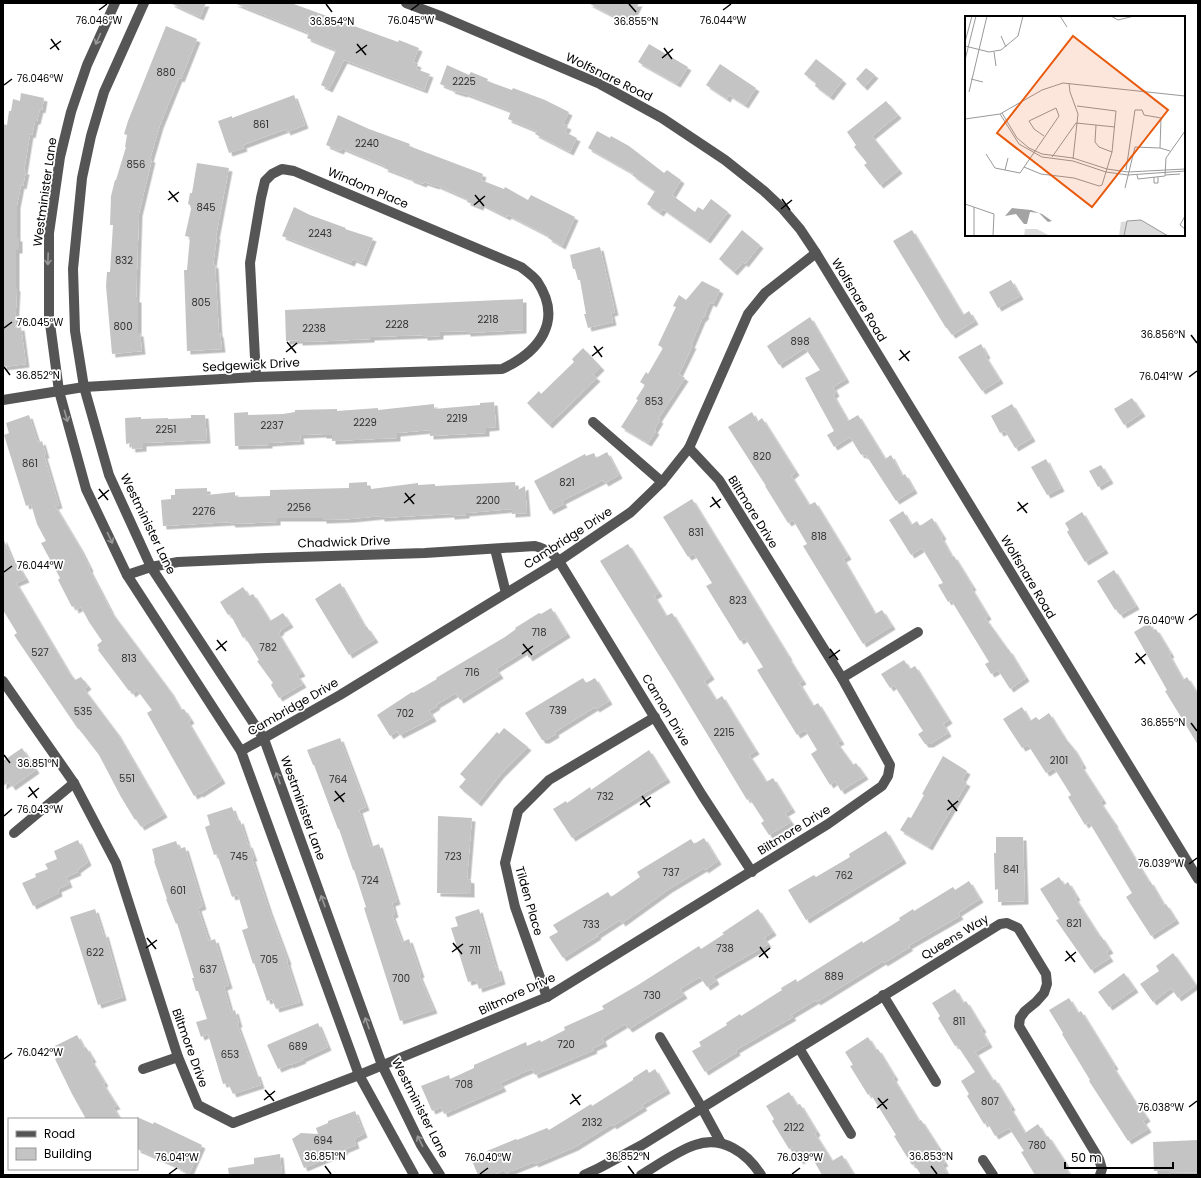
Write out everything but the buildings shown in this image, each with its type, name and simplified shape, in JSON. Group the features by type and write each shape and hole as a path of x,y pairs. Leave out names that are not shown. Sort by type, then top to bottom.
{"street":[{"name":"Westminister Lane","path":"114,3 87,65 72,112 60,157 49,233 49,316 59,391 86,489 127,575 241,751 359,1075 414,1175"},
{"name":"Westminister Lane","path":"144,3 104,92 91,136 82,178 73,269 75,331 84,387 109,475 152,567 264,739 382,1065 421,1145 440,1175"},
{"name":"Wolfsnare Road","path":"406,3 443,17 600,84 662,118 725,160 764,191 782,208 800,229 816,253 1198,879"},
{"name":"Windom Place","path":"256,377 250,263 265,181 272,174 282,169 294,171 521,267 536,280 546,298 549,313 547,324 541,338 533,350 517,362 502,369"},
{"name":"Cambridge Drive","path":"241,751 340,695 559,560 631,512 662,482 689,448 748,314 765,293 816,253"},
{"name":"Sedgewick Drive","path":"3,400 84,387 256,377 502,369"},
{"path":"593,422 662,482"},
{"name":"Biltmore Drive","path":"3,681 74,783 116,863 178,1057 198,1105 233,1123 359,1075 547,997 752,872 828,824 882,786 888,776 890,764 842,678 719,480 689,448"},
{"name":"Chadwick Drive","path":"127,575 152,567 178,562 425,553 535,546 546,549 559,560"},
{"path":"495,549 506,593"},
{"name":"Cannon Drive","path":"559,560 702,795 752,872"},
{"path":"842,678 918,632"},
{"name":"Tilden Place","path":"547,997 515,907 505,863 518,812 548,780 655,717"},
{"path":"14,834 74,783"},
{"name":"Queens Way","path":"584,1175 601,1172 883,995 1000,924 1008,922 1018,928 1046,974 1047,984 1044,993 1025,1011 1020,1018 1019,1026 1099,1159 1102,1169 1100,1175"},
{"path":"883,995 936,1082"},
{"path":"660,1037 702,1108 720,1143"},
{"path":"799,1048 852,1134"},
{"path":"143,1069 178,1057"},
{"path":"641,1175 696,1145 705,1142 720,1143 739,1151 756,1167 761,1175"},
{"path":"983,1160 993,1175"}]}
